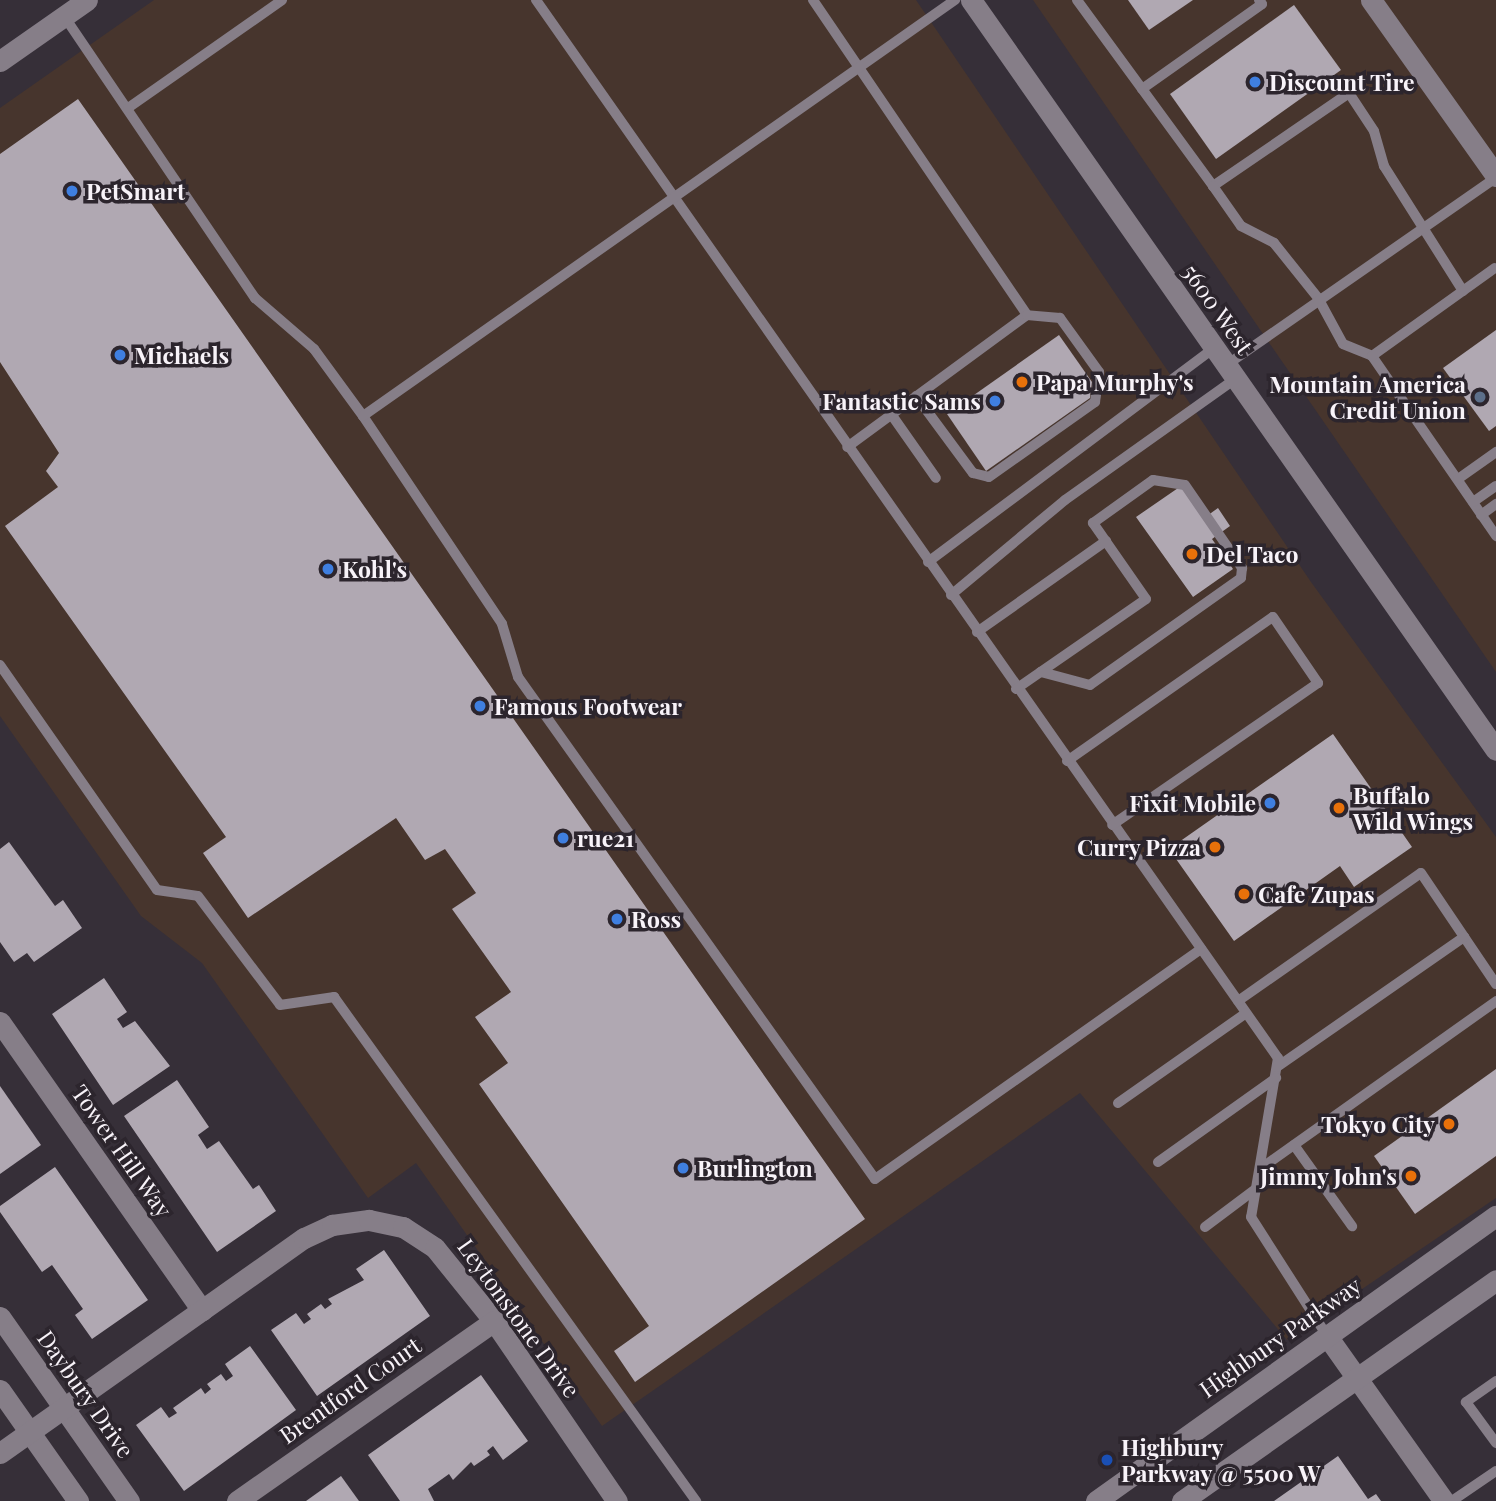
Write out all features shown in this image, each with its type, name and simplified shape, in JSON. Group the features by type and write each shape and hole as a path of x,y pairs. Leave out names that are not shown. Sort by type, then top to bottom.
{"street":[{"path":"0,61 87,0"},
{"name":"5600 West","path":"971,0 1496,750"},
{"path":"1371,0 1496,177"},
{"name":"Tower Hill Way","path":"0,1022 202,1310"},
{"name":"Highbury Parkway","path":"1096,1501 1496,1216"},
{"name":"Leytonstone Drive","path":"0,1452 318,1231 369,1220 424,1238 494,1321 617,1501"},
{"path":"1182,1501 1496,1280"},
{"name":"Daybury Drive","path":"0,1317 129,1501"},
{"name":"Brentford Court","path":"237,1501 494,1321"},
{"path":"1327,1336 1444,1501"},
{"path":"0,1390 78,1501"}],"lane":[{"path":"128,108 282,0"},
{"path":"813,0 1027,314"},
{"path":"363,416 955,0"},
{"path":"1077,0 1241,226 1274,243 1318,298 1343,344 1372,356 1481,514 1492,523 1496,537"},
{"path":"1142,89 1262,4 1259,0"},
{"path":"540,1 847,447 1278,1058 1251,1217 1327,1336"},
{"path":"64,16 255,298 314,349 363,416 502,624 518,677 875,1179 1201,949"},
{"path":"1213,186 1349,93 1374,131 1384,166 1463,291"},
{"path":"928,562 1225,365 1496,177"},
{"path":"1372,356 1495,268"},
{"path":"847,447 891,414 1027,314 1060,318 1099,372 1095,402 989,477 973,473 916,396"},
{"path":"951,594 1225,365"},
{"path":"891,414 936,478"},
{"path":"1458,479 1496,452"},
{"path":"1016,689 1146,599 1093,523 1153,480 1173,479 1185,485 1242,568 1241,579 1090,685 1041,672"},
{"path":"1473,502 1496,486"},
{"path":"1481,514 1496,504"},
{"path":"977,632 1106,541"},
{"path":"1067,761 1273,617 1318,682 1112,825"},
{"path":"0,665 157,890 198,896 280,1005 334,997 696,1501"},
{"path":"1238,1001 1421,873 1496,984"},
{"path":"1158,1162 1464,937"},
{"path":"1260,1169 1496,1001"},
{"path":"1118,1102 1245,1013"},
{"path":"1294,1145 1352,1226"},
{"path":"1205,1227 1257,1188"},
{"path":"1496,1381 1466,1402 1496,1443"},
{"path":"1452,1501 1496,1471"}],"shaded area":[{"path":"154,0 916,0 1311,582 1496,837 1496,1198 1287,1340 1080,1093 602,1426 416,1163 368,1198 202,963 141,916 0,716 0,108"},
{"path":"1033,0 1496,0 1496,672"}],"building":[{"path":"1128,0 1193,0 1149,30"},
{"name":"Discount Tire","path":"1294,5 1341,70 1216,159 1170,94"},
{"path":"78,99 865,1219 635,1382 614,1351 649,1326 479,1084 508,1063 475,1017 511,992 452,909 476,893 445,849 425,860 396,818 248,918 203,853 226,837 5,526 58,487 46,471 59,453 0,362 0,154"},
{"name":"Mountain America Credit Union","path":"1496,330 1496,426 1489,431 1443,368"},
{"path":"1059,335 1092,382 1090,398 986,471 947,414"},
{"name":"Del Taco","path":"1181,486 1204,518 1218,508 1230,526 1212,539 1233,569 1193,597 1136,517"},
{"path":"1333,734 1412,847 1354,887 1340,866 1234,941 1169,849"},
{"path":"9,842 55,906 63,900 82,928 34,962 27,953 14,962 0,942 0,849"},
{"path":"104,978 127,1012 117,1019 123,1028 135,1021 170,1066 113,1105 52,1014"},
{"path":"1496,1069 1496,1156 1415,1214 1374,1156"},
{"path":"177,1080 209,1127 198,1135 207,1149 219,1141 253,1189 259,1185 276,1211 217,1252 124,1116"},
{"path":"0,1086 41,1145 0,1174"},
{"path":"55,1167 148,1300 92,1339 75,1315 83,1309 52,1265 42,1272 0,1212 0,1206"},
{"path":"384,1250 430,1316 317,1396 271,1330 296,1313 304,1324 311,1319 307,1314 321,1304 325,1309 332,1304 328,1299 364,1280 356,1269"},
{"path":"250,1346 296,1410 184,1491 136,1425 161,1407 169,1418 177,1413 173,1408 201,1388 205,1394 211,1389 207,1384 221,1374 226,1381 233,1376 225,1364"},
{"path":"481,1375 528,1441 503,1460 493,1446 487,1451 490,1455 474,1466 471,1462 453,1480 449,1474 428,1489 434,1501 400,1501 368,1455"},
{"path":"1338,1456 1368,1499 1376,1494 1381,1501 1274,1501"},
{"path":"341,1476 359,1501 306,1501"}],"place":[{"name":"Discount Tire","path":"1255,82"},
{"name":"PetSmart","path":"72,191"},
{"name":"Michaels","path":"120,355"},
{"name":"Papa Murphy's","path":"1022,382"},
{"name":"Mountain America Credit Union","path":"1480,397"},
{"name":"Fantastic Sams","path":"995,401"},
{"name":"Del Taco","path":"1192,554"},
{"name":"Kohl's","path":"328,569"},
{"name":"Famous Footwear","path":"480,706"},
{"name":"Fixit Mobile","path":"1270,803"},
{"name":"Buffalo Wild Wings","path":"1339,808"},
{"name":"rue21","path":"563,838"},
{"name":"Curry Pizza","path":"1215,847"},
{"name":"Cafe Zupas","path":"1244,894"},
{"name":"Ross","path":"617,919"},
{"name":"Tokyo City","path":"1449,1124"},
{"name":"Burlington","path":"683,1168"},
{"name":"Jimmy John's","path":"1411,1176"},
{"name":"Highbury Parkway @ 5500 W","path":"1107,1460"}]}
